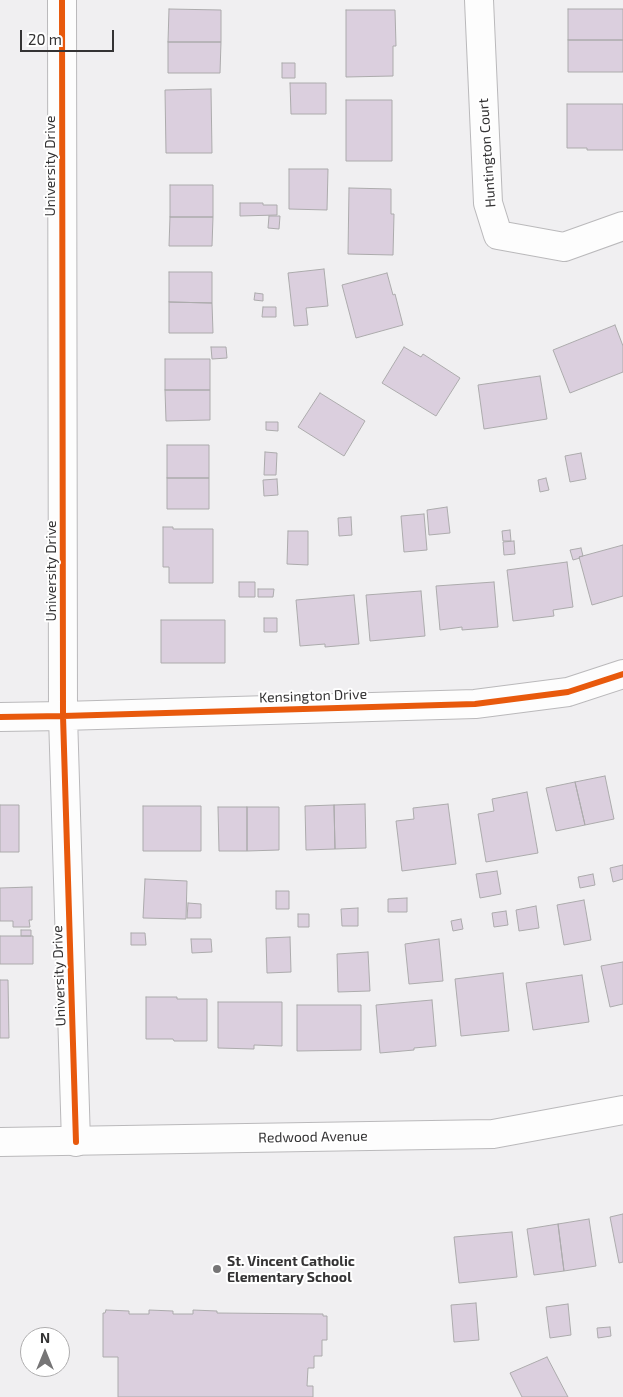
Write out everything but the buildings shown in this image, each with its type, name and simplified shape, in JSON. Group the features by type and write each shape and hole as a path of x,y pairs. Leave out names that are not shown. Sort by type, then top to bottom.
{"street":[{"name":"University Drive","path":"62,0 64,716 76,1142"},
{"name":"Huntington Court","path":"479,0 488,203 498,235 564,247 623,226"},
{"name":"Kensington Drive","path":"0,717 475,704 568,692 623,674"},
{"name":"Redwood Avenue","path":"0,1142 492,1134 623,1110"}],"cycle path":[{"path":"62,0 63,716 76,1142"},
{"path":"0,717 475,704 568,692 623,674"}],"place":[{"name":"St. Vincent Catholic Elementary School","path":"217,1269"}]}
